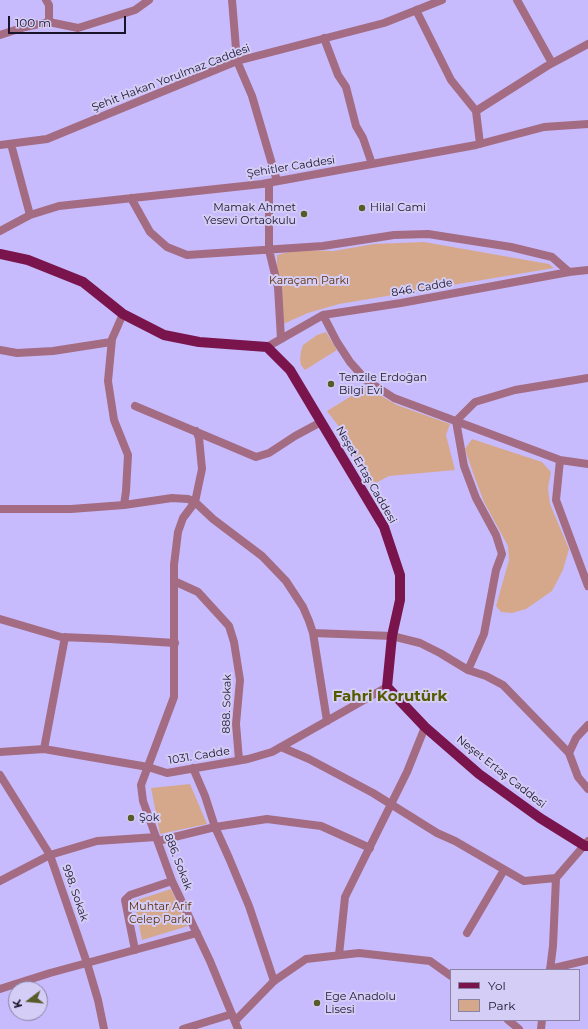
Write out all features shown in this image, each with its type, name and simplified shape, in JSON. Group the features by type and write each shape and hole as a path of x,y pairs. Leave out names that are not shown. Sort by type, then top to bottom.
{"main road":[{"path":"0,254 28,260 83,282 122,314 164,335 199,342 267,347"},
{"name":"Neşet Ertaş Caddesi","path":"267,347 290,370 384,527 400,575 400,600 392,636 387,687 425,727 479,774 540,818 587,844"}],"street":[{"path":"46,0 49,5 49,22"},
{"path":"0,35 25,27 49,22 78,28 135,10 149,0"},
{"path":"232,0 237,61 252,96 273,182 269,250 278,287 281,339"},
{"name":"Şehit Hakan Yorulmaz Caddesi","path":"0,145 47,139 237,61 384,23 442,0"},
{"path":"517,0 552,63"},
{"path":"416,10 451,80 476,111 480,144"},
{"path":"324,38 338,75 346,87 356,126 363,138 372,164"},
{"path":"476,111 552,63 588,44"},
{"name":"Şehitler Caddesi","path":"0,231 30,214 59,206 273,182 480,144 544,127 588,124"},
{"path":"11,144 30,214"},
{"path":"131,198 150,232 167,247 187,255 323,246 394,235 428,234 511,247 552,257 569,272"},
{"name":"846. Cadde","path":"267,347 323,315 401,303 569,272 588,270"},
{"path":"122,314 112,342 108,381 114,420 128,455 124,504"},
{"path":"323,315 337,342 350,362 366,380 394,398 560,460 588,464"},
{"path":"0,350 17,353 53,351 112,342"},
{"path":"456,421 475,402 515,390 588,378"},
{"path":"135,406 256,457 269,453 295,436 321,422"},
{"path":"456,421 464,466 476,498 496,535 502,554 496,570 484,634 468,670"},
{"path":"195,502 202,469 199,438 196,431"},
{"path":"560,460 556,500 588,586"},
{"path":"0,509 71,509 172,498 188,499 195,502 213,519 262,556 286,581 303,607 313,633 327,721"},
{"name":"886. Sokak","path":"195,502 183,518 178,532 174,581 174,697 141,785 143,801 172,882 210,961 235,1021"},
{"name":"888. Sokak","path":"174,581 198,592 230,626 240,680 236,724 239,760"},
{"path":"0,619 65,637 110,638 175,643"},
{"path":"313,633 392,636 420,643 468,670 486,676 503,685 569,753 578,777 588,789"},
{"path":"44,749 65,637"},
{"name":"1031. Cadde","path":"0,752 44,749 148,767 167,773 239,760 272,752 387,687"},
{"path":"569,753 576,738 588,725"},
{"path":"339,955 345,897 407,772 425,727"},
{"path":"281,747 309,759 373,793 437,833 455,841 524,881 556,878"},
{"path":"193,768 205,796 215,827 230,858 249,906 274,981"},
{"name":"998. Sokak","path":"0,774 50,855 87,963 98,1000 104,1029"},
{"path":"0,880 50,855 97,841 157,839 215,827 267,819 321,826 370,848"},
{"path":"550,969 553,946 556,878 587,844"},
{"path":"467,933 504,870"},
{"path":"135,950 125,900 130,895 172,882"},
{"path":"0,988 197,933"},
{"path":"183,1029 235,1021 274,981 306,959 359,953 430,961 450,975"},
{"path":"554,969 588,960"},
{"path":"509,1021 519,1029"}],"green space":[{"name":"Karaçam Parkı","path":"424,242 549,264 554,268 339,304 308,313 283,324 277,273 277,255 297,250 333,251 374,244"},
{"path":"326,332 337,350 305,370 301,365 300,360 303,345 317,335"},
{"path":"366,387 397,405 450,424 446,435 455,470 389,476 370,486 340,428 327,411"},
{"path":"472,439 542,462 551,472 548,488 550,504 569,549 563,570 552,591 526,609 512,613 501,612 496,606 509,560 508,546 484,502 473,473 465,449"},
{"path":"190,784 207,824 160,834 151,788"},
{"name":"Muhtar Arif Celep Parkı","path":"171,889 188,926 142,940 134,901"}],"place":[{"name":"Hilal Cami","path":"362,208"},
{"name":"Mamak Ahmet Yesevi Ortaokulu","path":"304,214"},
{"name":"Tenzile Erdoğan Bilgi Evi","path":"331,384"},
{"name":"Şok","path":"131,818"},
{"name":"Ege Anadolu Lisesi","path":"317,1003"}],"district":[{"name":"Fahri Korutürk","path":"390,697"}]}
